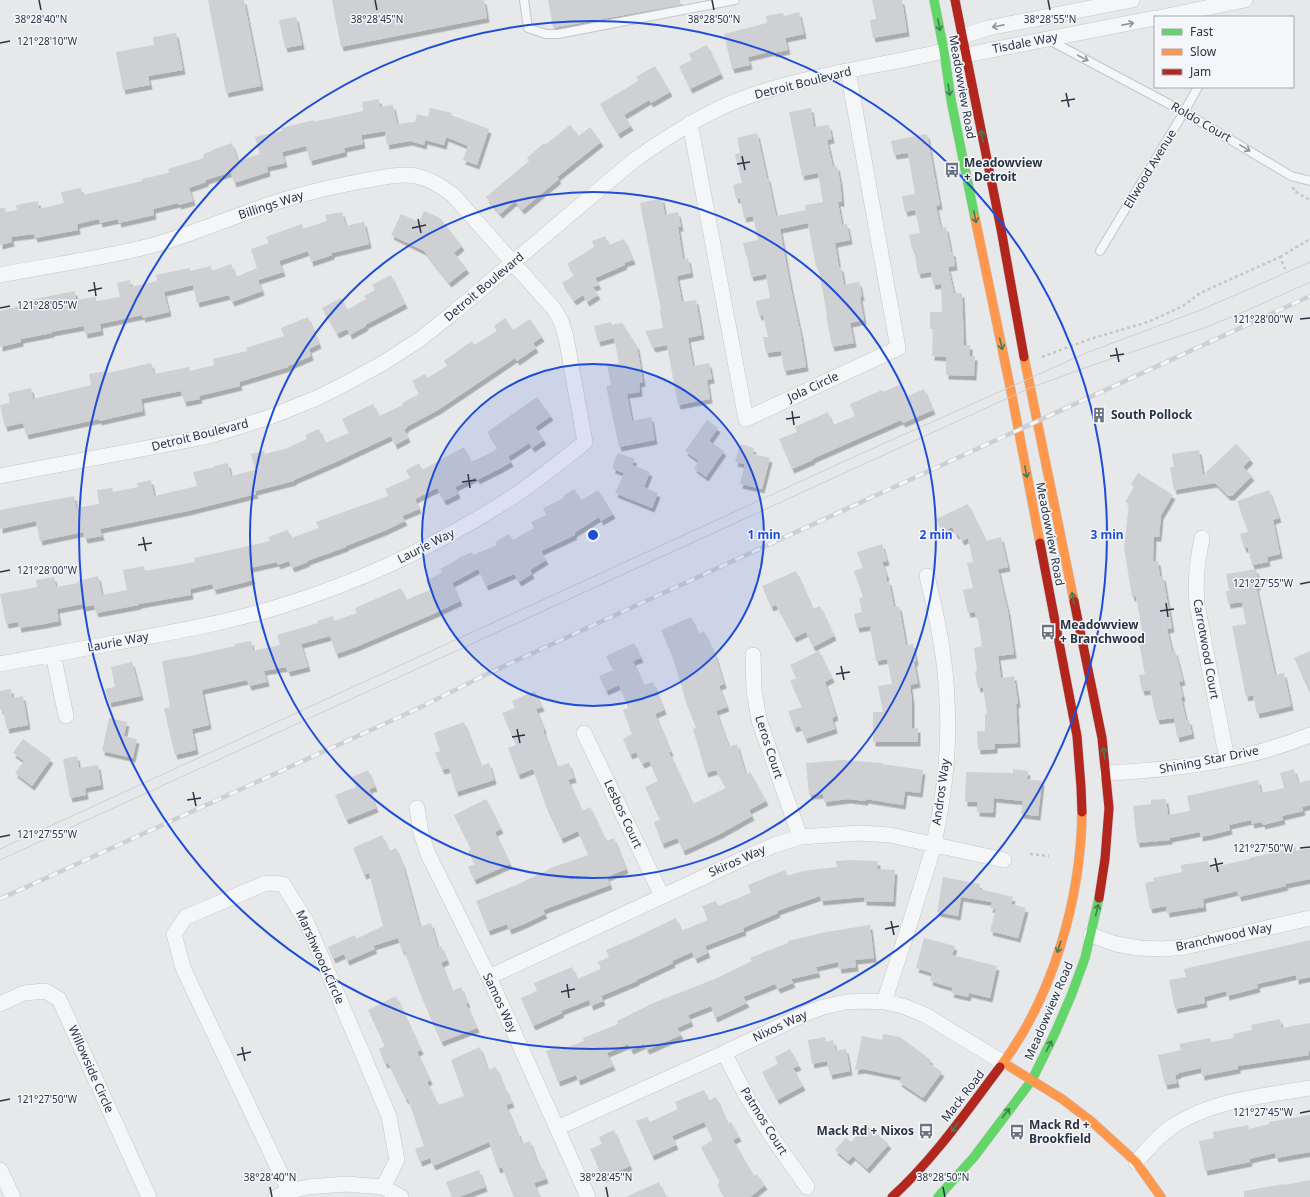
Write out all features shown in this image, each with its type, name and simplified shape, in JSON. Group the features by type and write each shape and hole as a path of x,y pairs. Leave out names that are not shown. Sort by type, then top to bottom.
{"main road":[{"name":"Meadowview Road","path":"934,0 955,53 1001,229 1030,388 1102,738 1106,773 1109,808 1106,859 1091,935 1085,958 1056,1033 1032,1080"},
{"name":"Meadowview Road","path":"955,0 963,36 955,53 951,100 1012,396 1077,736 1081,783 1082,817 1079,855 1073,892 1060,947 1033,1016 1004,1063"},
{"path":"955,53 963,36"},
{"path":"1004,1063 1062,1099 1091,1121 1136,1162 1161,1197"},
{"name":"Mack Road","path":"892,1197 921,1168 946,1139 1004,1063"},
{"path":"938,1197 974,1157 1032,1080"}],"street":[{"name":"Tisdale Way","path":"963,36 988,28 1132,0"},
{"path":"1167,16 1245,0"},
{"name":"Tisdale Way","path":"955,53 1049,39 1154,18"},
{"name":"Detroit Boulevard","path":"0,476 205,437 267,418 316,398 346,384 419,340 453,314 633,161 690,123 716,110 751,96 794,82 848,71 955,53"},
{"name":"Jola Circle","path":"690,123 746,419 898,348 848,71"},
{"name":"Billings Way","path":"0,275 154,244 192,233 252,210 319,190 397,174 416,176 430,180 443,187 464,206 513,262"},
{"name":"Laurie Way","path":"0,664 239,618 283,606 348,583 411,555 465,526 504,502 554,467 586,442 566,337 561,321 554,308 513,262"},
{"name":"Carrotwood Court","path":"1202,538 1195,583 1197,605 1227,759"},
{"name":"Andros Way","path":"884,1002 933,845 943,793 947,747 948,702 936,611 927,576"},
{"path":"53,654 66,716"},
{"name":"Leros Court","path":"753,655 754,690 759,720 800,837"},
{"name":"Lesbos Court","path":"584,733 662,896"},
{"name":"Shining Star Drive","path":"1106,773 1152,771 1227,759 1294,741 1310,735"},
{"name":"Samos Way","path":"417,808 421,833 428,854 489,977 588,1197"},
{"name":"Skiros Way","path":"489,977 751,855 800,837 859,833 890,835 1004,860"},
{"name":"Marshwood Circle","path":"283,1194 183,968 174,934 186,917 266,883 283,884 307,923 389,1116 397,1160 383,1187"},
{"name":"Branchwood Way","path":"1091,935 1116,944 1139,948 1185,947 1310,918"},
{"name":"Willowside Circle","path":"0,1004 24,993 45,991 59,998 71,1023 84,1057 104,1096 149,1197"},
{"name":"Nixos Way","path":"557,1128 823,1007 846,1002 884,1002 903,1006 925,1015 1004,1063"},
{"name":"Patmos Court","path":"724,1053 747,1097 772,1138 807,1187"},
{"path":"1136,1162 1152,1144 1170,1128 1187,1117 1223,1104 1310,1088"},
{"path":"0,1170 13,1197"},
{"path":"283,1194 308,1187 346,1184 383,1187 402,1197"}],"lane":[{"path":"524,0 528,28 546,34 558,34 735,0"},
{"name":"Roldo Court","path":"1049,39 1184,112 1291,176 1310,181"},
{"name":"Ellwood Avenue","path":"1100,251 1197,88"}],"path":[{"path":"1042,357 1090,338 1148,322 1183,306 1200,293 1280,257 1310,239"},
{"path":"1280,257 1285,269"},
{"path":"1030,854 1049,856"}],"building":[{"path":"208,0 244,0 261,86 226,93"},
{"path":"332,0 484,0 487,18 341,47"},
{"path":"548,0 680,0 680,5 553,28"},
{"path":"872,0 902,0 907,32 873,38 870,20 876,19"},
{"path":"799,12 804,34 785,38 788,50 773,53 773,51 748,57 750,65 732,69 724,34 767,23 766,16 783,13 784,16"},
{"path":"296,17 302,45 285,48 279,20"},
{"path":"176,33 183,70 148,76 150,85 123,90 116,52 154,45 153,37"},
{"path":"707,45 721,74 690,89 679,66 692,60 689,54"},
{"path":"655,66 670,92 651,103 649,100 624,115 631,126 618,134 600,104 638,81 636,77"},
{"path":"379,99 380,107 393,105 397,124 415,122 417,114 428,117 430,108 452,113 451,115 489,129 477,165 463,160 468,146 446,137 444,145 425,140 424,145 410,141 387,145 385,131 361,135 363,144 344,148 345,152 310,161 306,146 282,152 285,163 267,167 268,172 234,183 231,172 206,180 206,182 189,188 193,201 153,209 154,215 119,223 118,219 100,223 99,219 77,224 78,230 35,238 34,234 11,237 12,242 0,245 0,208 5,208 6,212 17,210 16,205 38,201 39,209 64,203 61,192 81,188 83,195 142,181 142,179 169,173 168,169 204,158 203,154 232,143 238,161 260,154 255,137 282,131 282,128 314,120 314,122 363,111 362,102"},
{"path":"811,108 814,127 829,125 832,139 827,140 833,167 837,166 840,181 842,202 838,202 842,225 847,224 850,240 835,243 839,267 841,267 844,285 859,282 864,320 850,323 854,343 832,347 818,266 816,267 808,223 780,229 806,367 784,371 781,351 766,353 763,337 768,337 763,315 759,316 756,301 770,298 766,274 751,277 743,243 758,240 753,216 744,218 740,198 736,199 733,185 742,183 735,154 740,153 737,138 757,133 776,216 806,210 805,205 823,202 818,173 802,176 789,112"},
{"path":"570,125 579,136 590,127 601,142 557,177 559,179 522,210 515,201 500,214 486,197 529,161 527,158 544,143 545,145"},
{"path":"927,134 940,205 936,206 941,229 946,227 951,252 953,252 955,266 948,267 954,293 962,293 964,345 970,345 970,356 975,356 974,376 946,375 946,357 932,356 933,329 930,329 930,312 942,312 941,284 933,285 931,272 918,274 914,249 912,249 909,235 920,233 915,210 905,212 902,196 915,194 908,153 894,155 891,141"},
{"path":"662,198 665,215 678,212 681,227 678,227 683,259 688,258 691,273 677,276 682,302 696,300 702,335 688,338 693,366 709,363 712,379 707,380 710,399 678,405 667,345 653,348 645,331 663,328 661,310 640,203"},
{"path":"424,211 440,218 462,246 454,253 467,269 449,283 424,251 391,235 401,214 419,222"},
{"path":"342,212 346,226 364,222 369,244 332,253 332,255 311,262 308,251 279,261 283,272 258,280 262,291 232,302 229,295 197,303 193,285 164,292 169,312 143,318 142,315 100,324 101,331 85,334 84,326 21,339 21,342 0,347 0,311 25,305 24,301 75,291 76,300 96,297 96,301 120,297 117,283 130,280 131,287 157,281 156,275 190,268 190,271 211,266 212,271 231,264 236,277 257,268 251,249 269,243 266,237 302,224 303,229 327,221 325,215"},
{"path":"605,236 609,245 624,239 633,260 595,278 599,285 593,287 598,295 587,302 583,295 574,301 562,283 575,275 567,264 594,247 592,241"},
{"path":"391,275 405,304 365,325 366,326 350,335 347,329 337,334 322,308 341,298 347,310 366,299 364,296 375,290 372,285"},
{"path":"308,317 319,344 309,349 311,356 288,367 239,382 240,386 199,396 200,399 184,402 181,391 141,399 143,411 26,435 23,423 5,427 0,405 10,403 8,393 31,388 33,399 91,385 89,374 107,371 108,373 151,363 154,374 189,367 190,371 214,365 213,359 247,351 246,348 284,336 281,328"},
{"path":"505,318 513,330 530,319 542,337 533,343 536,348 517,361 515,358 438,410 406,427 407,428 404,429 408,438 395,445 391,436 294,481 255,491 256,494 188,511 100,529 102,536 85,539 83,532 40,541 36,521 0,529 0,510 74,496 76,508 99,504 97,490 112,488 113,492 138,487 137,483 151,480 154,496 197,486 193,472 215,467 214,466 228,463 231,476 255,470 251,454 264,451 265,454 285,449 307,439 305,435 319,429 325,443 349,433 342,419 373,404 379,416 403,405 402,403 419,394 412,381 425,374 427,378 447,366 444,361 472,341 474,345 497,331 494,326"},
{"path":"611,322 612,325 622,323 637,346 643,382 639,383 640,392 627,394 632,421 651,417 655,440 619,447 606,386 611,385 607,365 619,363 614,338 598,342 594,326"},
{"path":"901,384 906,397 924,389 933,410 903,423 901,420 792,469 779,439 797,432 795,427 828,412 833,425 855,416 850,404 882,390 883,392"},
{"path":"537,397 551,416 535,427 544,440 532,448 529,443 508,457 511,462 501,468 477,480 476,477 455,487 458,494 444,501 437,488 415,499 419,509 402,516 405,521 384,531 292,568 289,561 278,565 277,562 250,568 253,580 214,590 212,584 190,589 191,595 96,613 94,605 83,607 83,604 57,609 59,621 19,628 18,622 6,624 0,594 37,587 36,580 54,577 56,587 78,583 78,581 98,576 102,595 127,590 123,570 144,566 145,571 195,562 194,558 270,541 268,537 288,530 291,538 319,528 316,522 388,496 385,489 410,478 406,470 419,463 422,470 464,447 471,462 498,448 487,432"},
{"path":"707,420 718,428 709,441 724,451 706,477 694,468 699,461 685,451"},
{"path":"740,444 754,448 753,454 770,458 762,489 740,484 745,464 735,462"},
{"path":"1236,444 1251,459 1243,467 1252,476 1232,496 1228,496 1215,483 1174,490 1170,467 1174,467 1172,454 1199,450 1203,475"},
{"path":"618,453 635,459 632,465 650,472 644,487 658,493 652,508 615,493 624,473 613,469 613,464"},
{"path":"1138,473 1173,495 1161,515 1159,537 1154,537 1153,561 1158,561 1160,577 1163,576 1172,628 1167,629 1172,651 1175,651 1183,681 1179,682 1183,697 1181,697 1186,720 1189,720 1192,734 1177,738 1174,718 1157,720 1150,690 1142,691 1139,675 1145,674 1139,643 1144,642 1136,596 1132,597 1124,547 1129,504 1125,502 1134,487 1131,484"},
{"path":"574,489 582,500 598,490 613,514 601,521 599,517 574,533 575,535 541,551 546,560 530,570 532,574 519,582 514,574 486,586 478,569 452,583 460,601 433,614 336,654 330,636 301,644 308,667 288,672 286,667 264,671 267,682 249,686 247,680 202,690 209,725 192,729 196,750 175,755 164,709 170,707 162,661 235,646 235,644 251,641 253,651 280,645 277,635 318,623 317,621 333,616 334,621 357,613 355,608 401,588 406,600 430,590 426,581 442,572 440,569 458,558 472,552 473,555 497,545 495,542 509,534 513,540 534,528 531,522 546,515 543,508 564,498 563,496"},
{"path":"1269,490 1279,518 1273,520 1280,554 1267,557 1268,562 1252,565 1248,548 1244,548 1240,534 1248,532 1237,501"},
{"path":"968,504 986,541 1001,537 1008,567 998,569 1008,612 1014,654 998,656 1001,678 1014,676 1018,703 1016,704 1018,743 995,744 995,749 978,750 977,731 985,731 985,714 987,714 983,687 978,688 975,671 977,671 974,648 982,646 978,619 977,620 975,612 968,613 963,590 973,588 967,563 973,562 968,538 962,541 958,534 956,535 952,527 942,532 936,519"},
{"path":"882,544 887,561 882,562 887,576 887,581 889,581 894,607 899,606 906,645 913,644 916,661 914,662 918,683 910,685 912,701 912,728 918,728 918,742 873,742 873,712 883,712 878,686 892,684 887,659 876,661 870,626 857,628 854,614 862,612 859,598 863,597 854,571 863,568 857,552"},
{"path":"1256,569 1259,585 1256,586 1275,675 1284,673 1291,706 1257,714 1253,695 1246,697 1232,626 1246,624 1242,602 1228,604 1226,591 1229,591 1226,574"},
{"path":"796,571 813,609 820,606 834,636 813,647 806,632 794,638 776,605 771,607 762,586"},
{"path":"691,617 699,634 704,631 715,654 724,684 719,686 727,707 716,711 729,747 737,744 746,775 750,772 766,801 749,810 752,816 720,834 683,851 677,838 662,844 654,822 660,820 645,787 658,781 649,761 642,764 636,752 630,755 623,739 632,734 623,710 628,708 619,685 606,691 599,676 613,670 606,656 634,643 641,658 633,661 644,685 653,682 664,710 655,714 671,752 669,752 693,804 726,788 716,770 706,773 693,729 696,728 687,705 673,658 661,630"},
{"path":"819,651 832,678 825,682 836,716 832,718 835,729 805,739 800,726 794,728 788,711 802,707 790,681 796,678 790,665"},
{"path":"1310,651 1310,693 1294,658"},
{"path":"132,662 141,696 109,703 105,689 115,687 111,667"},
{"path":"11,689 12,698 23,696 28,725 7,729 3,709 0,710 0,691"},
{"path":"535,691 542,707 536,709 557,767 569,763 574,778 568,780 582,811 590,807 606,841 614,838 626,869 607,877 610,885 543,910 545,914 524,924 509,930 507,924 488,931 476,901 514,886 548,869 588,855 578,831 561,839 547,809 533,769 518,775 508,748 516,745 502,713 515,708 512,701"},
{"path":"109,718 127,722 124,736 137,739 133,758 102,751"},
{"path":"464,722 481,766 489,763 494,780 456,792 449,768 442,770 435,753 440,751 434,733"},
{"path":"23,739 51,759 32,786 15,773 24,761 13,753"},
{"path":"77,756 79,768 98,765 101,785 85,788 86,795 70,798 63,759"},
{"path":"842,760 883,763 882,764 923,770 920,793 905,791 903,805 866,799 866,801 848,799 824,802 823,794 809,795 806,763"},
{"path":"1013,769 1028,771 1027,779 1042,781 1038,816 1021,814 1023,801 994,798 993,813 977,812 977,802 965,802 966,772 1013,773"},
{"path":"1294,769 1298,783 1310,780 1310,805 1302,807 1303,811 1282,816 1283,820 1263,825 1262,822 1252,824 1251,820 1229,825 1230,830 1211,835 1200,837 1200,832 1170,838 1170,840 1137,843 1133,806 1151,804 1151,800 1166,799 1168,815 1190,811 1187,796 1258,780 1261,793 1284,788 1280,773"},
{"path":"368,770 375,787 369,789 376,808 346,820 335,795 356,787 352,777"},
{"path":"486,799 501,829 495,832 510,864 474,880 468,867 475,864 468,851 471,849 454,815"},
{"path":"382,835 389,851 396,848 403,865 420,927 431,923 438,947 441,946 447,960 441,963 452,991 461,987 468,1003 466,1004 477,1028 441,1042 420,993 404,950 402,951 398,938 373,946 375,949 347,961 344,954 333,959 328,947 355,935 356,939 383,926 369,873 364,875 353,848"},
{"path":"1296,847 1296,851 1310,848 1310,879 1285,884 1286,886 1239,897 1237,891 1203,899 1204,907 1167,913 1166,906 1150,909 1145,883 1154,881 1153,878 1182,872 1181,865 1208,861 1210,868"},
{"path":"836,861 878,861 877,869 895,870 893,902 864,901 864,897 821,901 820,896 777,911 778,913 743,928 744,931 705,946 708,953 695,959 692,952 672,961 673,963 637,981 601,996 603,1001 591,1006 589,1000 561,1011 562,1013 533,1026 521,998 537,991 534,983 572,967 577,979 601,969 598,962 609,957 606,950 676,918 681,931 708,920 702,906 716,901 718,906 751,893 748,885 785,870 787,876 803,871 837,867"},
{"path":"943,877 980,884 979,889 1013,897 1011,904 1026,908 1018,938 990,931 996,909 990,908 992,902 961,897 958,916 937,912"},
{"path":"870,925 874,958 855,960 856,967 839,969 838,962 816,967 818,973 791,979 793,983 778,989 775,984 743,997 747,1003 715,1018 711,1006 688,1015 691,1022 677,1028 681,1035 647,1050 644,1044 631,1050 628,1044 607,1053 613,1066 578,1081 576,1075 558,1082 546,1051 559,1046 560,1050 584,1041 583,1038 618,1024 617,1021 651,1004 717,978 752,961 750,958 788,943 788,941 826,932"},
{"path":"924,938 955,946 952,955 997,966 990,998 969,993 968,997 951,993 953,988 930,981 932,973 916,968"},
{"path":"1310,940 1310,977 1296,980 1296,975 1257,984 1258,988 1227,996 1226,991 1204,997 1205,1003 1175,1009 1169,980 1186,977 1184,969"},
{"path":"396,996 421,1050 417,1052 430,1080 427,1082 438,1105 464,1096 451,1060 480,1047 488,1070 496,1067 512,1103 506,1105 517,1132 518,1131 522,1144 530,1141 538,1164 540,1164 546,1179 534,1183 540,1197 514,1197 502,1167 498,1169 489,1142 433,1166 430,1158 420,1162 415,1149 424,1146 408,1099 406,1100 388,1063 385,1064 379,1049 385,1046 368,1010"},
{"path":"1280,1019 1282,1028 1310,1023 1309,1055 1238,1066 1238,1069 1202,1076 1201,1068 1179,1073 1175,1075 1177,1083 1165,1085 1158,1055 1181,1050 1179,1044 1210,1038 1211,1042 1234,1038 1233,1034 1252,1030 1251,1025"},
{"path":"883,1034 900,1037 931,1060 929,1063 942,1072 923,1098 899,1082 902,1077 863,1069 855,1070 862,1036 882,1040"},
{"path":"825,1037 826,1042 833,1040 836,1051 846,1049 850,1071 830,1075 827,1061 812,1064 808,1040"},
{"path":"790,1049 799,1066 793,1068 803,1086 777,1100 762,1072 778,1064 775,1057"},
{"path":"704,1090 709,1101 716,1097 728,1124 731,1122 739,1137 733,1140 754,1176 757,1174 765,1185 750,1197 726,1197 717,1185 720,1182 701,1147 713,1140 704,1122 672,1136 676,1145 652,1156 636,1121 647,1117 650,1122 678,1109 675,1102"},
{"path":"1310,1115 1310,1152 1276,1158 1275,1153 1249,1159 1250,1162 1205,1171 1199,1141 1214,1138 1213,1132 1248,1125 1249,1129 1269,1124 1269,1122"},
{"path":"866,1125 889,1144 867,1169 853,1156 848,1161 835,1150 846,1138 851,1142"},
{"path":"614,1130 630,1166 603,1178 590,1149 602,1144 599,1137"},
{"path":"479,1170 485,1187 459,1197 452,1197 446,1182"},
{"path":"1310,1180 1310,1197 1244,1197 1244,1191"},
{"path":"659,1182 666,1197 626,1197"}],"tram line":[{"path":"0,849 856,456 1086,353 1198,311 1310,262"},
{"path":"0,860 1030,388 1090,366 1204,328 1310,282"}],"railway":[{"path":"0,899 417,709 487,674 1310,296"}],"traffic: fast":[{"path":"934,0 944,51 951,100 975,218"},
{"path":"938,1197 974,1157 1032,1080 1055,1033 1085,958 1099,898"}],"traffic: slow":[{"path":"975,218 1012,396 1040,543"},
{"path":"1024,357 1074,601"},
{"path":"1000,1067 1019,1040 1035,1010 1049,978 1060,946 1070,912 1076,879 1082,812"},
{"path":"1004,1063 1062,1099 1091,1121 1136,1162 1161,1197"}],"traffic: jam":[{"path":"955,0 1001,229 1024,357"},
{"path":"1040,543 1077,736 1082,812"},
{"path":"1074,601 1102,738 1109,808 1105,859 1099,898"},
{"path":"892,1197 936,1151 1000,1067"}],"place":[{"name":"Meadowview + Detroit","path":"952,170"},
{"name":"South Pollock","path":"1099,415"},
{"name":"Meadowview + Branchwood","path":"1048,632"},
{"name":"Mack Rd + Nixos","path":"926,1131"},
{"name":"Mack Rd + Brookfield","path":"1017,1132"}]}
